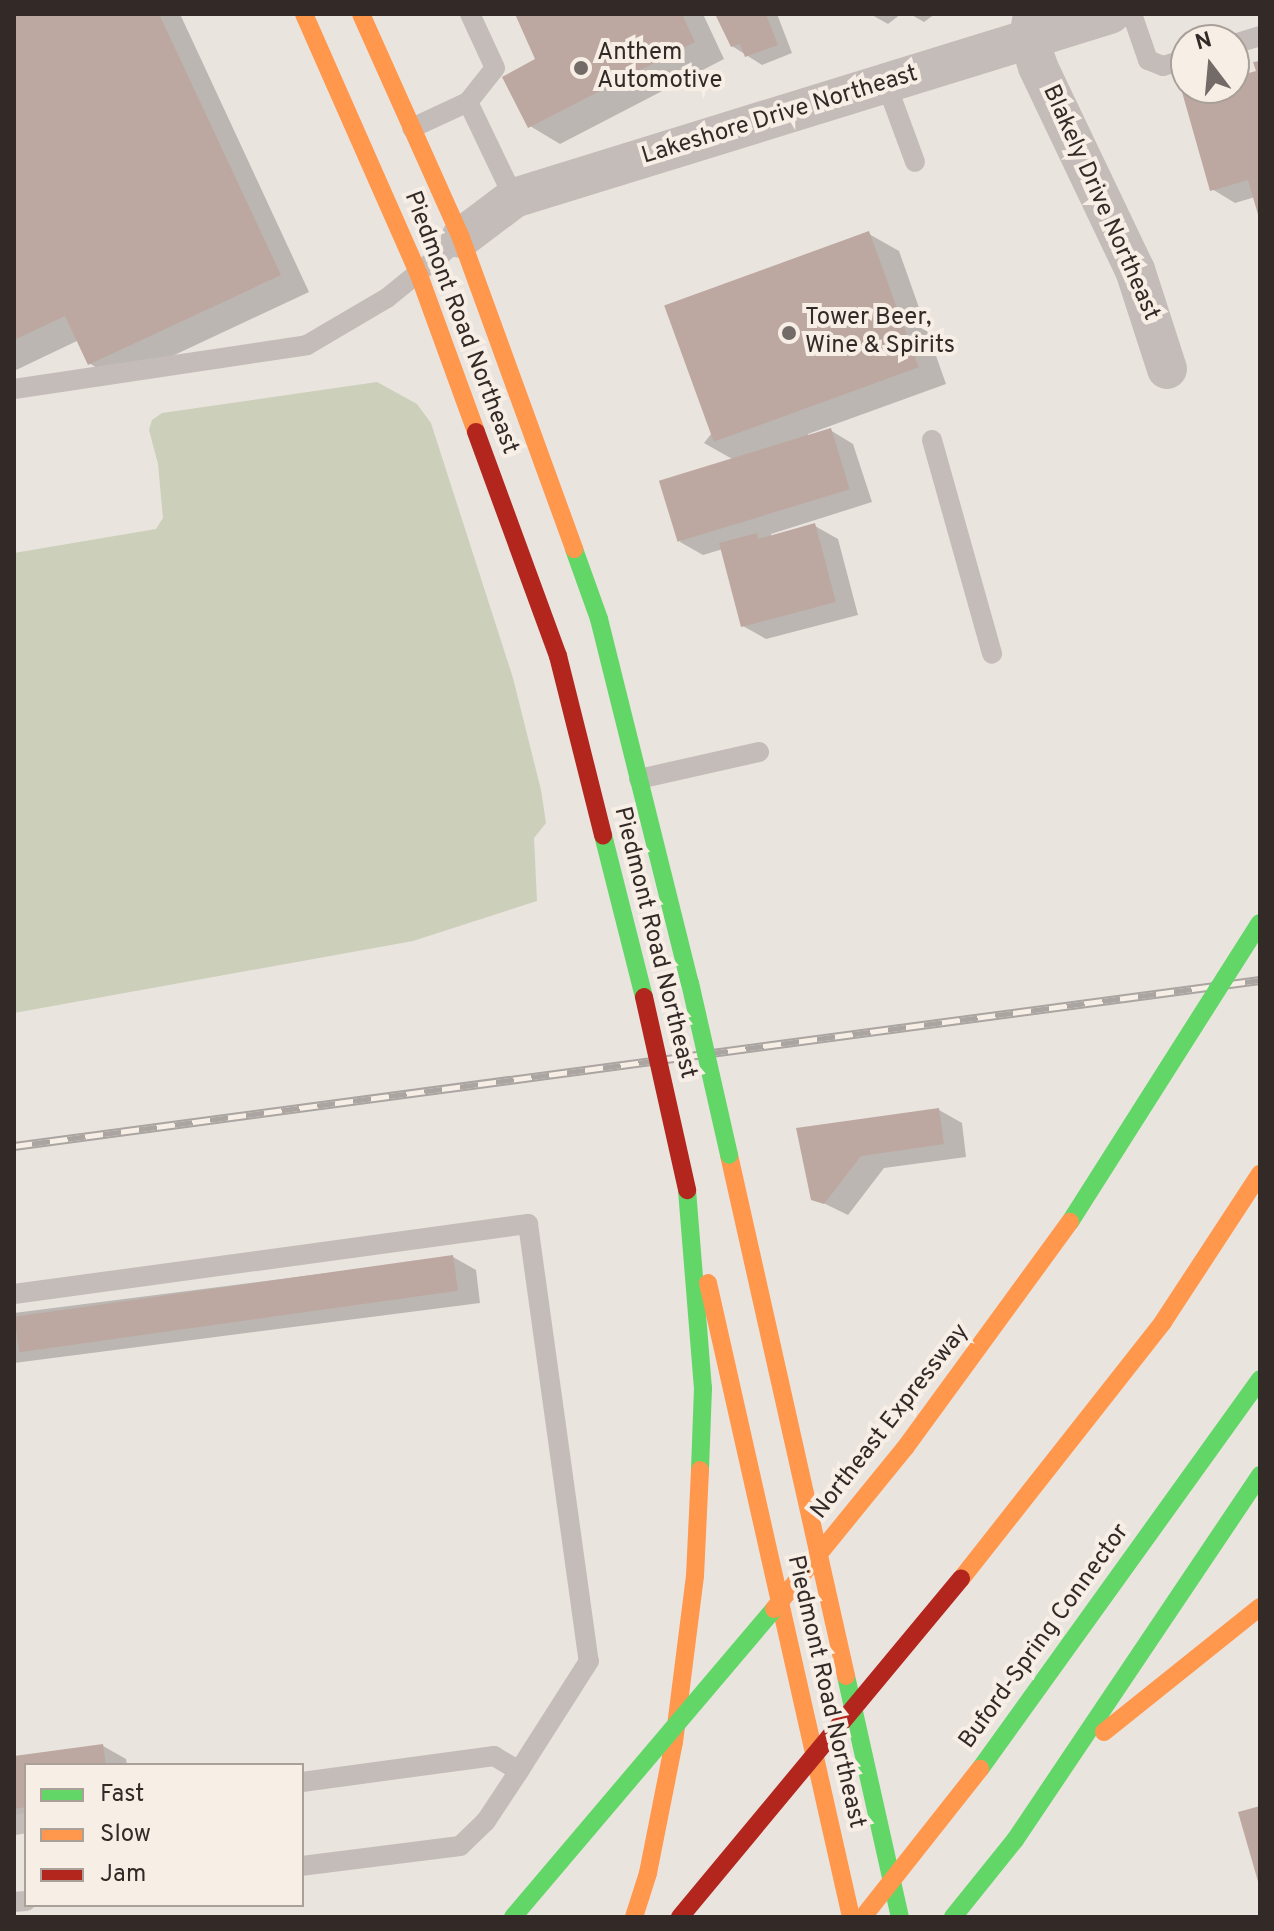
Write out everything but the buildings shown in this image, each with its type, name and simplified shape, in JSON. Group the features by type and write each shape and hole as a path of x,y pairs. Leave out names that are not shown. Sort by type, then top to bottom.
{"main road":[{"name":"Piedmont Road Northeast","path":"304,14 419,275 558,656 644,997 851,1917"},
{"name":"Piedmont Road Northeast","path":"361,14 461,238 599,619 690,983 900,1917"},
{"name":"Northeast Expressway","path":"513,1917 694,1707 905,1448 1060,1238 1260,923"},
{"path":"680,1917 968,1570 1163,1322 1260,1174"},
{"path":"634,1917 648,1873 674,1742 695,1576 703,1388 687,1190"},
{"name":"Buford-Spring Connector","path":"863,1917 980,1769 1260,1379"},
{"path":"953,1917 1015,1840 1260,1475"},
{"path":"1065,1765 1260,1607"}],"street":[{"name":"Lakeshore Drive Northeast","path":"461,238 514,198 886,83 1031,27 1110,14"},
{"name":"Blakely Drive Northeast","path":"1031,27 1038,67 1135,270 1167,369"}],"lane":[{"path":"412,128 468,102 495,68 470,14"},
{"path":"1132,14 1148,60 1163,66 1170,64"},
{"path":"886,83 915,162"},
{"path":"468,102 514,198"},
{"path":"14,389 307,345 360,316 419,275 461,238"},
{"path":"932,440 992,654"},
{"path":"639,779 759,752"},
{"path":"14,1294 528,1224 589,1661 486,1821 460,1846 304,1866"},
{"path":"304,1782 494,1756 519,1771"}],"green space":[{"path":"377,382 417,404 431,423 513,678 541,790 546,823 534,838 537,901 413,941 14,1013 14,553 156,529 163,518 158,464 149,430 152,420 162,413"}],"railway":[{"path":"14,1146 1260,980"}],"traffic: fast":[{"path":"574,549 599,619 690,983"},
{"path":"603,835 644,997"},
{"path":"1070,1222 1260,923"},
{"path":"690,983 729,1155"},
{"path":"687,1190 703,1388 700,1470"},
{"path":"980,1769 1260,1379"},
{"path":"953,1917 1015,1840 1260,1475"},
{"path":"513,1917 774,1609"},
{"path":"846,1676 900,1917"}],"traffic: slow":[{"path":"304,14 419,275 476,432"},
{"path":"361,14 461,238 574,549"},
{"path":"729,1155 846,1676"},
{"path":"961,1579 1163,1322 1260,1174"},
{"path":"774,1609 905,1448 1070,1222"},
{"path":"708,1283 851,1917"},
{"path":"634,1917 648,1873 674,1742 695,1576 700,1470"},
{"path":"1104,1732 1260,1607"},
{"path":"863,1917 980,1769"}],"traffic: jam":[{"path":"476,432 558,656 603,835"},
{"path":"644,997 687,1190"},
{"path":"680,1917 961,1579"}],"place":[{"name":"Anthem Automotive","path":"581,68"},
{"name":"Tower Beer, Wine & Spirits","path":"789,333"}]}
